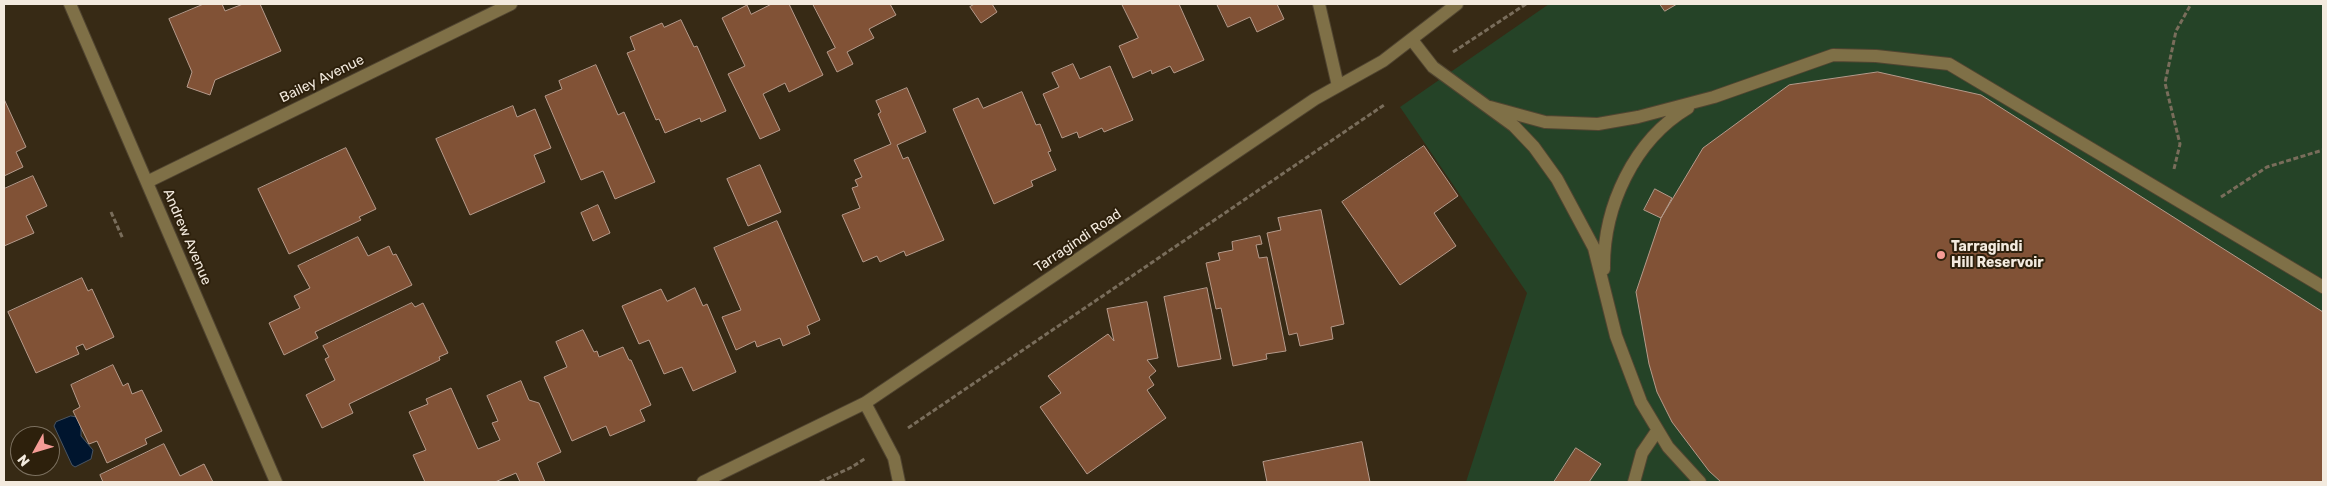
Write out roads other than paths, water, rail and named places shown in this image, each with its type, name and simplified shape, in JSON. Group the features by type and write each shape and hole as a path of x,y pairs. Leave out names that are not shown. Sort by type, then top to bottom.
{"street":[{"name":"Andrew Avenue","path":"70,4 276,482"},
{"name":"Bailey Avenue","path":"147,182 511,4"},
{"path":"1319,4 1338,86"},
{"name":"Tarragindi Road","path":"703,482 865,403 1296,112 1338,86 1369,70 1412,40 1457,4"},
{"path":"1412,40 1433,67 1514,126 1534,147 1557,179 1594,248 1616,336 1631,379 1657,431 1681,464 1700,482"},
{"path":"1604,288 1604,262 1610,221 1621,187 1643,150 1670,121 1690,107 1714,97 1833,55 1876,56 1949,64 2323,287"},
{"path":"1490,107 1545,122 1581,125 1638,117 1714,97"},
{"path":"865,403 894,458 899,482"},
{"path":"1634,482 1642,453 1657,431"}],"water":[{"path":"71,416 77,417 81,428 81,436 93,450 91,459 75,467 72,465 60,439 60,426 54,426 56,422"}],"place":[{"name":"Tarragindi Hill Reservoir","path":"1941,255"}]}
